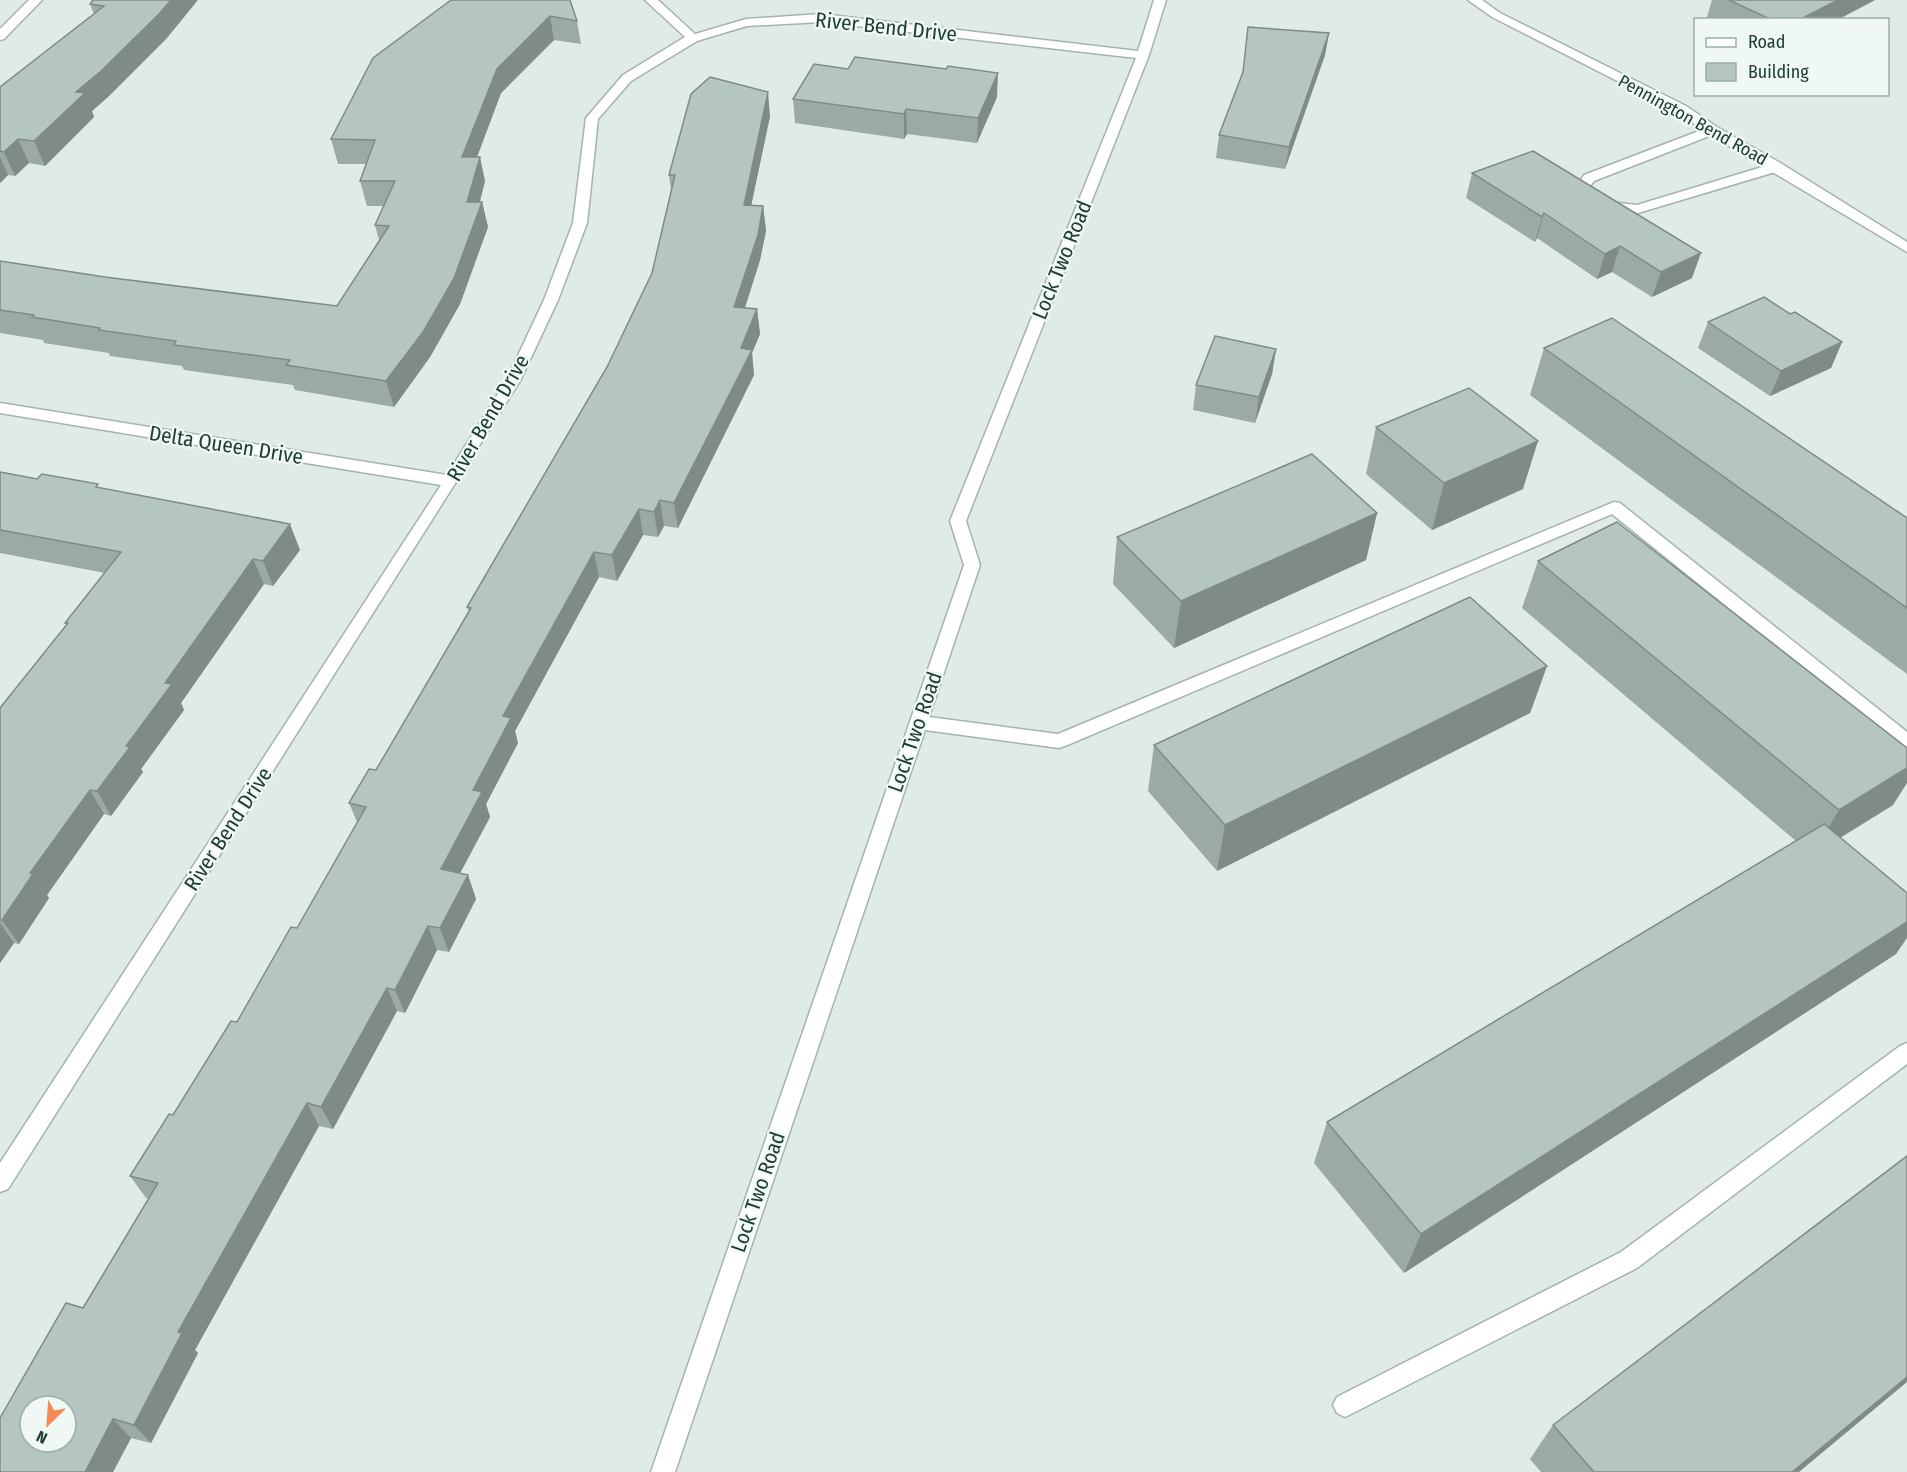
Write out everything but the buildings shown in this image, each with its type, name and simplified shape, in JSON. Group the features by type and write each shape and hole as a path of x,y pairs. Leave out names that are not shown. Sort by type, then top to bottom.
{"street":[{"path":"0,36 36,0"},
{"path":"651,0 693,38"},
{"name":"Lock Two Road","path":"663,1472 972,565 958,521 1143,55 1160,0"},
{"name":"Pennington Bend Road","path":"1474,0 1496,15 1682,109 1712,130 1777,167 1907,248"},
{"name":"River Bend Drive","path":"0,1182 452,481 513,381 555,289 580,223 592,118 627,78 693,38 746,23 821,18 1143,55"},
{"path":"1712,130 1589,178 1580,191 1597,205 1638,209 1777,167"},
{"name":"Delta Queen Drive","path":"0,408 452,481"},
{"path":"919,722 1059,741 1614,507 1907,742"},
{"path":"1345,1406 1629,1260 1907,1052"}]}
